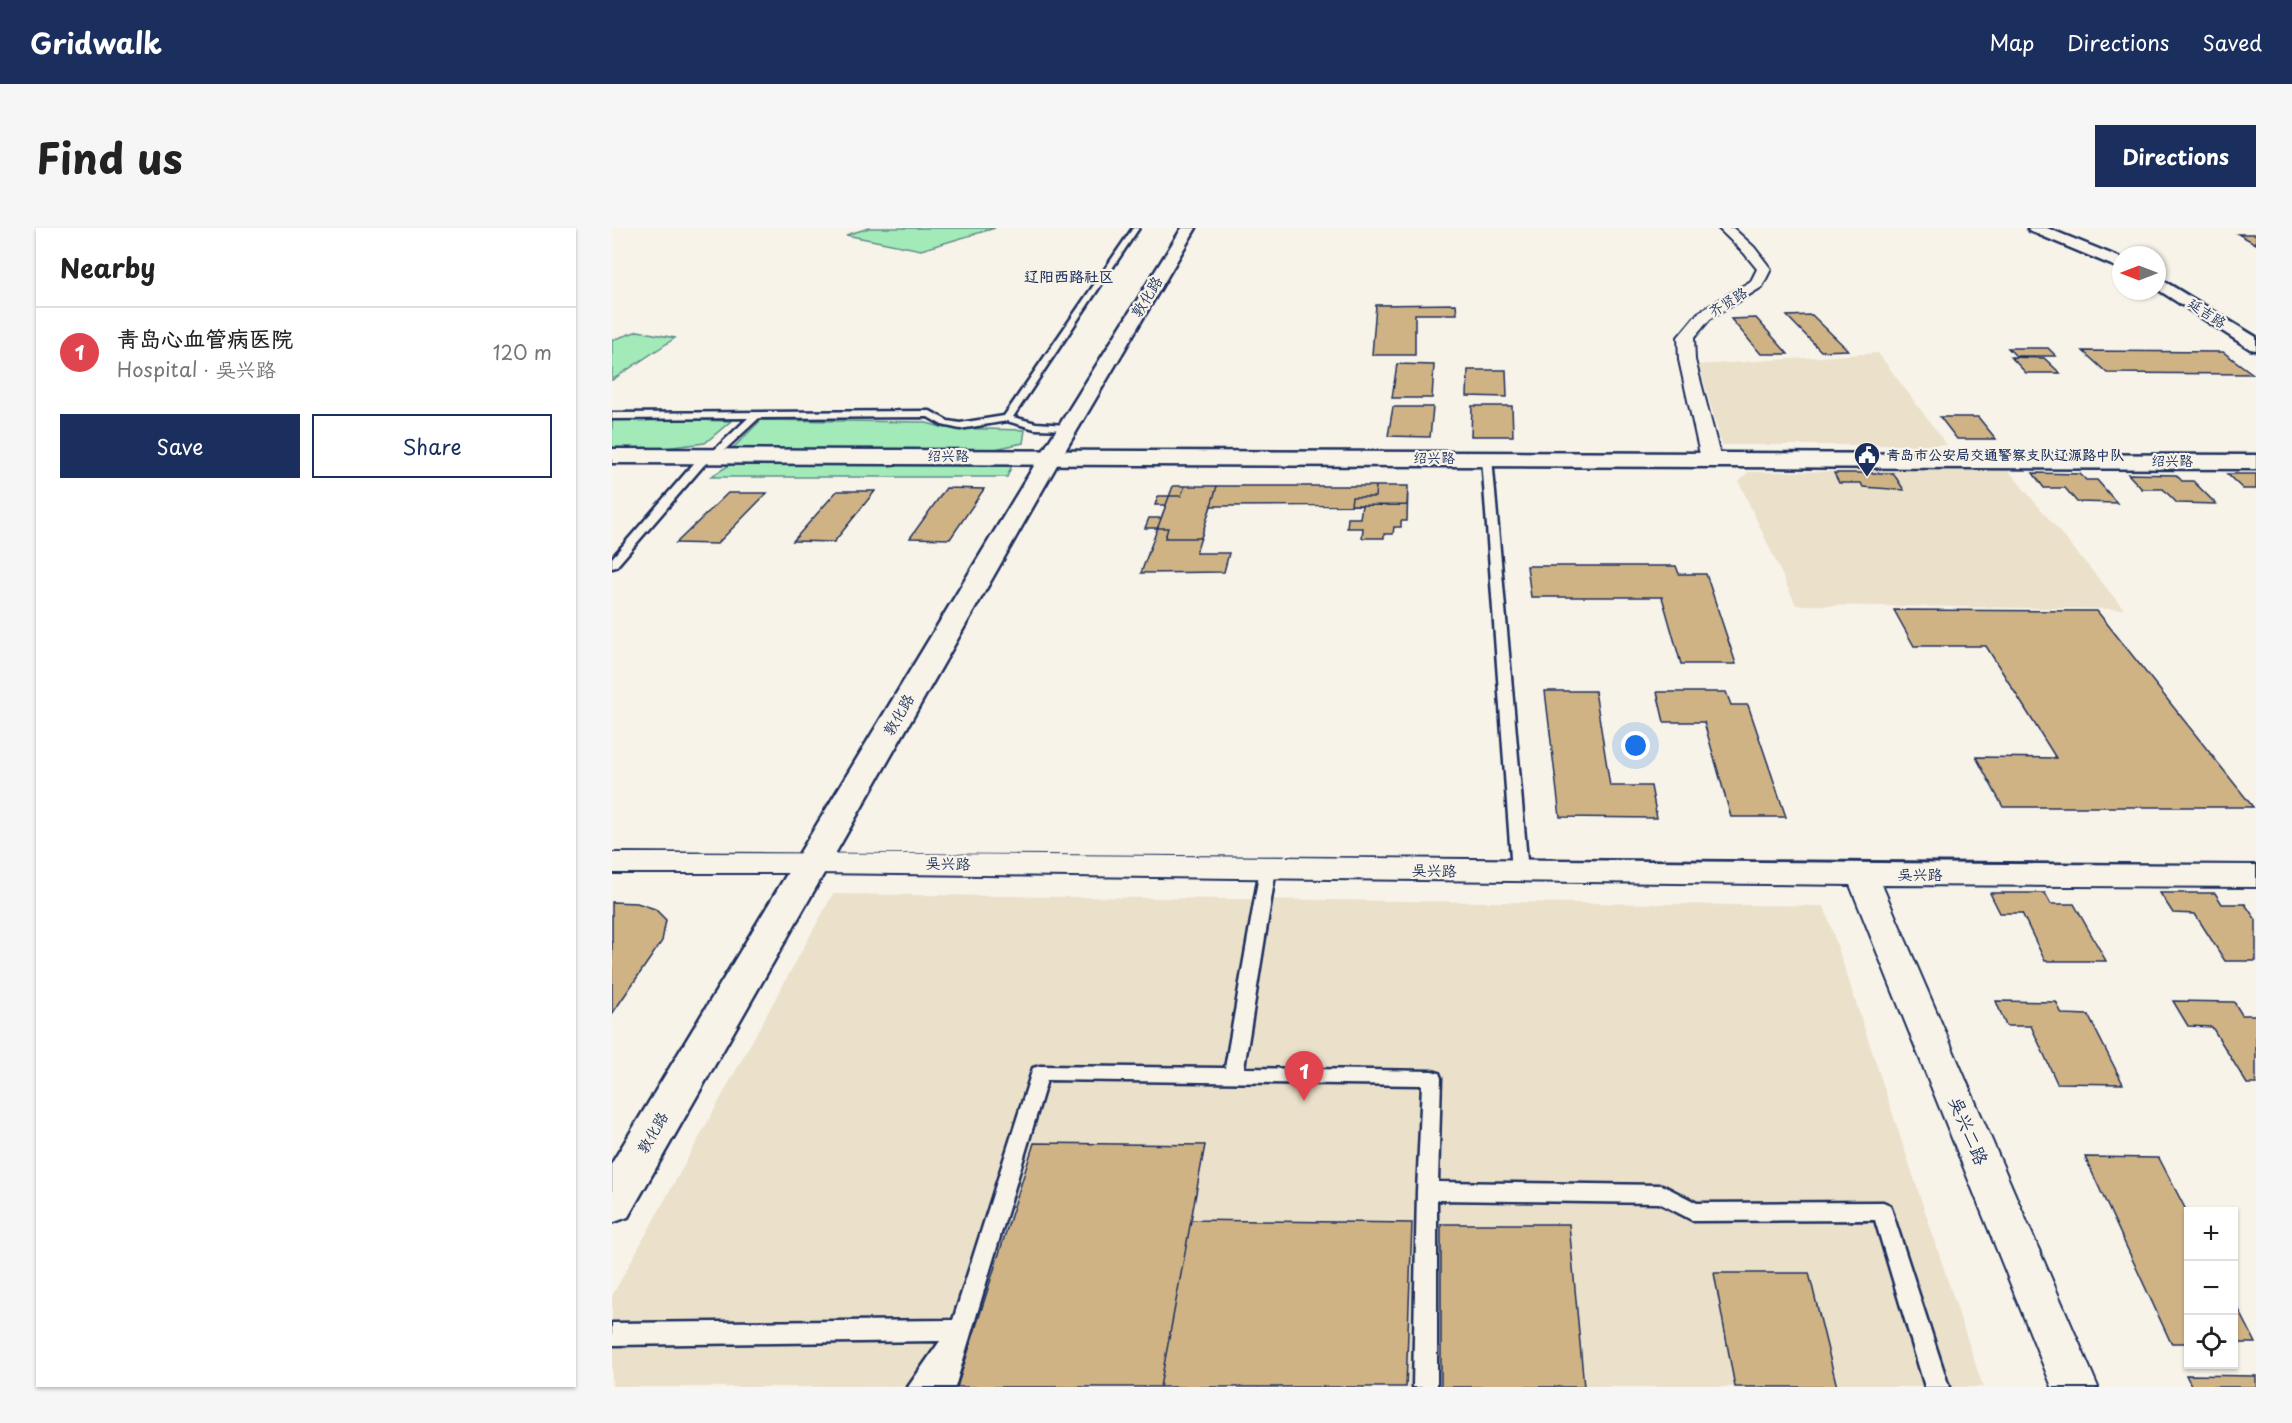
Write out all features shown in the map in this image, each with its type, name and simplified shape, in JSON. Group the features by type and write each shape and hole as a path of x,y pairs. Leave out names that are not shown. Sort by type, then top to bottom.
{"main road":[{"name":"敦化路","path":"612,1203 1059,442 1189,228"},
{"path":"2035,228 2112,260"},
{"name":"延吉路","path":"2166,288 2256,345"},
{"name":"绍兴路","path":"612,456 713,456 1059,442 1487,458 2256,462"}],"street":[{"name":"齐贤路","path":"1711,459 1687,360 1686,337 1704,316 1757,284 1764,269 1749,250 1725,228"},
{"name":"吴兴路","path":"612,863 812,862 1520,872 2256,876"},
{"name":"吴兴二路","path":"1862,875 2075,1387"}],"lane":[{"path":"1007,418 1136,228"},
{"path":"612,416 930,414 945,423 960,426 1007,418 1035,426 1059,442"},
{"path":"612,565 700,464 713,456 757,415"},
{"path":"1487,458 1520,872"},
{"path":"1233,1076 1268,868"},
{"path":"943,1387 1040,1073 1432,1078 1427,1191 1425,1387"},
{"path":"1427,1191 1662,1194 1694,1212 1883,1211 1937,1387"},
{"path":"612,1334 961,1330"},
{"path":"920,1387 961,1330"}],"shaded area":[{"path":"1878,353 1947,445 1722,445 1699,365"},
{"path":"2008,470 2124,609 1796,605 1739,482 1748,472"},
{"path":"833,894 1824,906 1983,1387 612,1387 612,1296"}],"green space":[{"path":"869,228 995,228 921,250 846,235"},
{"path":"638,331 675,338 612,380 612,340"},
{"path":"612,418 731,421 705,443 664,448 612,448"},
{"path":"761,420 923,422 945,428 1025,430 1023,443 990,450 732,449"},
{"path":"993,459 1012,465 1007,477 710,477 736,461"}],"building":[{"path":"2238,234 2256,234 2256,244"},
{"path":"1456,304 1457,314 1415,314 1415,355 1372,355 1376,305"},
{"path":"1812,315 1848,350 1821,351 1787,316"},
{"path":"1756,318 1788,354 1761,354 1731,319"},
{"path":"2008,348 2048,348 2056,356 2016,356"},
{"path":"2083,351 2223,352 2253,374 2107,373"},
{"path":"2011,357 2044,358 2060,373 2026,373"},
{"path":"1397,364 1434,365 1432,398 1392,398"},
{"path":"1468,370 1506,370 1507,397 1467,396"},
{"path":"1472,406 1512,406 1513,436 1471,436"},
{"path":"1393,407 1433,407 1430,437 1388,436"},
{"path":"1940,417 1978,417 1996,439 1957,439"},
{"name":"青岛市公安局交通警察支队辽源路中队","path":"1834,473 1893,473 1904,490 1863,487 1861,483 1839,483"},
{"path":"2033,473 2080,474 2086,480 2097,480 2117,503 2077,502 2065,488 2044,488"},
{"path":"2128,474 2176,475 2182,481 2193,481 2216,504 2177,503 2163,489 2142,489"},
{"path":"2227,474 2256,474 2256,489 2243,489"},
{"path":"1173,486 1408,486 1407,505 1211,506 1196,553 1229,553 1224,572 1141,573"},
{"path":"1185,486 1217,486 1201,538 1165,538 1168,528 1145,528 1149,518 1161,518 1166,505 1155,505 1158,496 1181,496"},
{"path":"1376,486 1408,486 1407,521 1401,521 1401,527 1394,527 1393,534 1384,534 1384,538 1362,538 1363,528 1347,528 1348,518 1360,518 1362,505 1351,505 1352,497 1375,497"},
{"path":"946,488 984,489 950,539 910,538"},
{"path":"837,491 875,491 834,542 793,541"},
{"path":"728,493 767,493 717,544 676,543"},
{"path":"1527,566 1676,566 1679,574 1706,574 1736,664 1681,664 1662,597 1531,597"},
{"path":"1894,610 2097,611 2253,807 2003,807 1976,757 2056,758 1986,646 1914,646"},
{"path":"1545,691 1595,691 1610,786 1651,786 1657,818 1560,817"},
{"path":"1657,692 1726,692 1731,705 1748,705 1786,817 1731,817 1704,722 1664,722"},
{"path":"1990,893 2045,893 2051,904 2074,904 2106,961 2045,961 2022,913 2000,913"},
{"path":"2160,893 2215,893 2222,904 2245,904 2256,920 2256,961 2225,961 2195,914 2173,913"},
{"path":"612,902 637,903 655,909 666,920 662,941 612,1014"},
{"path":"1996,1001 2056,1002 2062,1014 2088,1015 2123,1084 2057,1083 2031,1026 2006,1026"},
{"path":"2173,1001 2234,1002 2242,1015 2256,1015 2256,1084 2247,1084 2212,1027 2188,1026"},
{"path":"1034,1143 1205,1145 1191,1220 1412,1223 1406,1387 957,1387"},
{"path":"1034,1143 1205,1145 1160,1387 957,1387"},
{"path":"2085,1157 2159,1158 2184,1207 2184,1343 2171,1343"},
{"path":"1441,1224 1569,1224 1584,1387 1441,1387"},
{"path":"1441,1224 1569,1224 1584,1387 1441,1387"},
{"path":"1714,1273 1809,1273 1837,1387 1735,1387"},
{"path":"2238,1308 2256,1343 2238,1343"},
{"path":"2186,1375 2256,1376 2256,1387 2192,1387"}],"place":[{"name":"青岛市公安局交通警察支队辽源路中队","path":"1867,478"},
{"name":"青岛心血管病医院","path":"1304,1101"}],"district":[{"name":"辽阳西路社区","path":"1069,277"}]}
